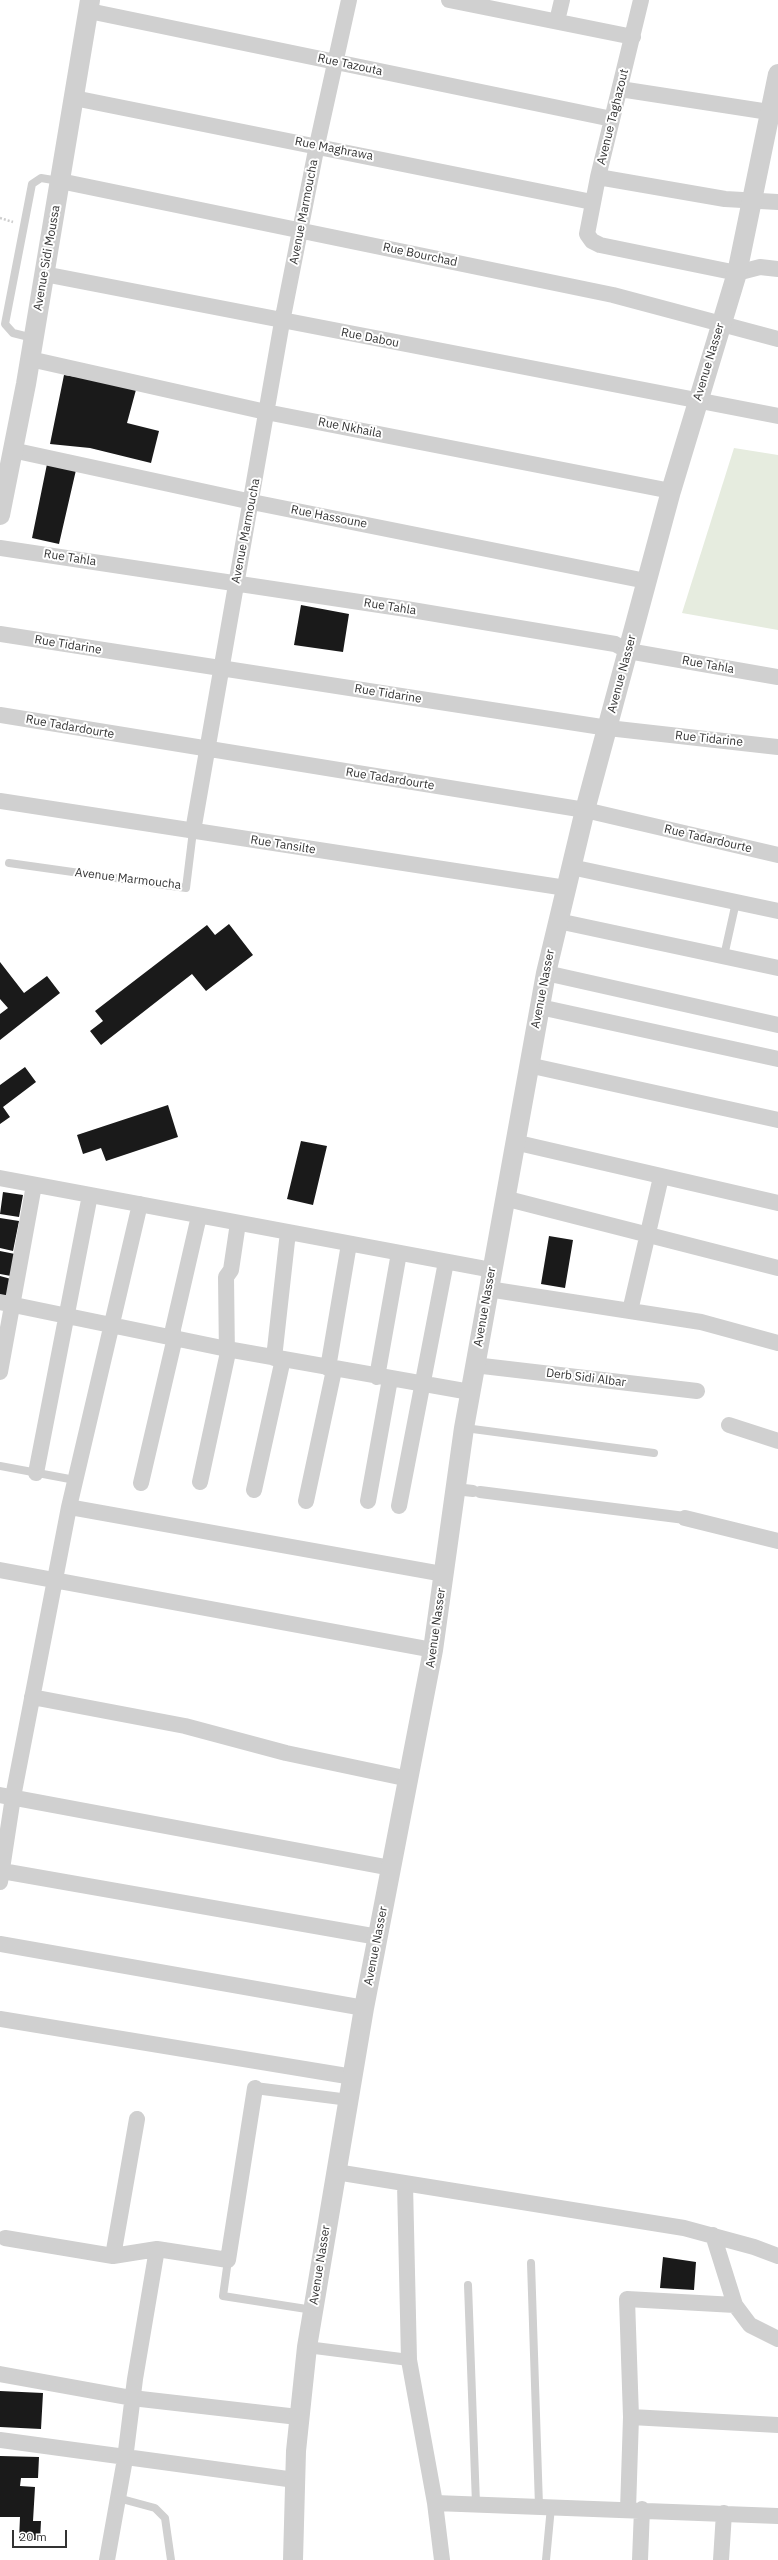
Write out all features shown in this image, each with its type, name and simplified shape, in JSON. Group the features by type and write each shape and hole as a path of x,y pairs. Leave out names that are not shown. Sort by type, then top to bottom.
{"street":[{"name":"Avenue Marmoucha","path":"193,831 206,750 252,502 282,322 317,145 349,0"},
{"path":"449,0 633,37"},
{"path":"557,21 562,0"},
{"name":"Avenue Taghazout","path":"641,0 592,202 587,234 592,241 600,245 737,273"},
{"name":"Rue Tazouta","path":"90,6 335,62 612,119"},
{"name":"Avenue Sidi Moussa","path":"0,515 30,359 90,6"},
{"name":"Avenue Nasser","path":"293,2560 298,2417 307,2347 364,2008 433,1650 443,1574 470,1491 464,1428 474,1364 546,972 585,810 646,581 698,400 737,273 753,201 772,135 770,112 778,74"},
{"path":"620,89 770,112"},
{"name":"Rue Maghrawa","path":"74,98 317,145 592,202"},
{"path":"598,177 725,199 778,202"},
{"name":"Rue Bourchad","path":"60,181 613,295 778,339"},
{"path":"737,273 760,267 778,269"},
{"name":"Rue Dabou","path":"44,274 282,322 778,416"},
{"name":"Rue Nkhaila","path":"30,359 266,412 671,492"},
{"name":"Rue Hassoune","path":"12,450 252,502 646,581"},
{"name":"Rue Tahla","path":"0,548 406,609 615,644 628,651 778,677"},
{"name":"Rue Tidarine","path":"0,634 608,728 778,747"},
{"name":"Rue Tadardourte","path":"0,715 206,750 585,810 778,855"},
{"name":"Rue Tansilte","path":"0,801 566,888"},
{"path":"572,867 778,911"},
{"path":"558,921 778,968"},
{"path":"546,972 778,1025"},
{"path":"540,1007 778,1059"},
{"path":"528,1065 778,1120"},
{"path":"514,1142 778,1203"},
{"path":"630,1311 661,1177"},
{"path":"0,1178 446,1262 490,1280 630,1311 701,1322 778,1343"},
{"path":"0,1372 7,1303 34,1185"},
{"path":"36,1473 68,1315 90,1195"},
{"path":"504,1198 647,1236 778,1268"},
{"path":"140,1204 75,1480 32,1697 7,1796 1,1876 378,1937"},
{"path":"141,1483 173,1346 173,1337 199,1216"},
{"path":"200,1482 227,1357 226,1277 231,1270 238,1223"},
{"path":"254,1490 279,1358 288,1232"},
{"path":"306,1501 331,1369 349,1244"},
{"path":"368,1501 399,1253"},
{"path":"399,1506 446,1262"},
{"path":"7,1303 226,1349 331,1369 470,1392"},
{"name":"Derb Sidi Albar","path":"474,1364 697,1390"},
{"path":"729,1425 778,1441"},
{"path":"470,1491 684,1518 778,1541"},
{"path":"69,1507 443,1574"},
{"path":"0,1570 433,1650"},
{"path":"32,1697 185,1726 286,1753 408,1779"},
{"path":"7,1796 390,1868"},
{"path":"0,1944 364,2008"},
{"path":"0,2019 353,2077"},
{"path":"5,2238 113,2256 157,2249 228,2260 254,2088 349,2100"},
{"path":"113,2256 137,2119"},
{"path":"336,2172 655,2223 713,2235 778,2256"},
{"path":"405,2184 405,2240 409,2360 434,2503 442,2560"},
{"path":"713,2235 735,2305 750,2325 778,2339"},
{"path":"107,2560 125,2459 132,2398 157,2249"},
{"path":"640,2560 635,2510 627,2299 735,2305"},
{"path":"307,2347 409,2360"},
{"path":"0,2374 132,2398 298,2417"},
{"path":"631,2417 778,2425"},
{"path":"0,2440 125,2459 295,2480"},
{"path":"434,2503 778,2516"},
{"path":"721,2560 724,2514"}],"lane":[{"path":"33,338 14,333 5,324 32,184 41,178 60,181"},
{"name":"Avenue Marmoucha","path":"9,863 186,888 193,831"},
{"path":"724,956 736,902"},
{"path":"464,1428 654,1453"},
{"path":"0,1466 75,1480"},
{"path":"228,2260 223,2296 313,2310"},
{"path":"531,2264 545,2507 546,2560"},
{"path":"468,2285 476,2504"},
{"path":"118,2498 155,2508 165,2518 171,2560"}],"shaded area":[{"path":"734,448 778,455 778,630 682,613"}],"building":[{"path":"64,375 137,386 127,423 159,431 151,463 90,448 50,444"},
{"path":"47,464 76,470 59,544 32,538"},
{"path":"301,605 349,614 343,652 294,645"},
{"path":"229,924 253,955 206,991 192,974 101,1045 90,1031 103,1021 95,1011 207,925 215,935"},
{"path":"0,962 24,993 47,976 60,993 0,1040 0,1014 8,1008 0,999"},
{"path":"25,1067 36,1082 3,1107 10,1117 0,1124 0,1085"},
{"path":"168,1105 178,1137 106,1161 101,1148 83,1154 77,1135"},
{"path":"301,1141 327,1146 313,1205 287,1199"},
{"path":"3,1192 23,1195 19,1217 0,1214"},
{"path":"0,1218 19,1221 13,1251 0,1248"},
{"path":"549,1236 573,1240 565,1288 541,1284"},
{"path":"0,1251 15,1254 11,1276 0,1274"},
{"path":"0,1276 11,1279 7,1300 0,1298"},
{"path":"663,2257 696,2262 694,2290 660,2288"},
{"path":"0,2391 43,2393 41,2429 0,2427"},
{"path":"0,2456 39,2457 38,2478 21,2478 20,2486 35,2487 33,2521 41,2521 40,2540 19,2540 20,2517 0,2517"}]}
